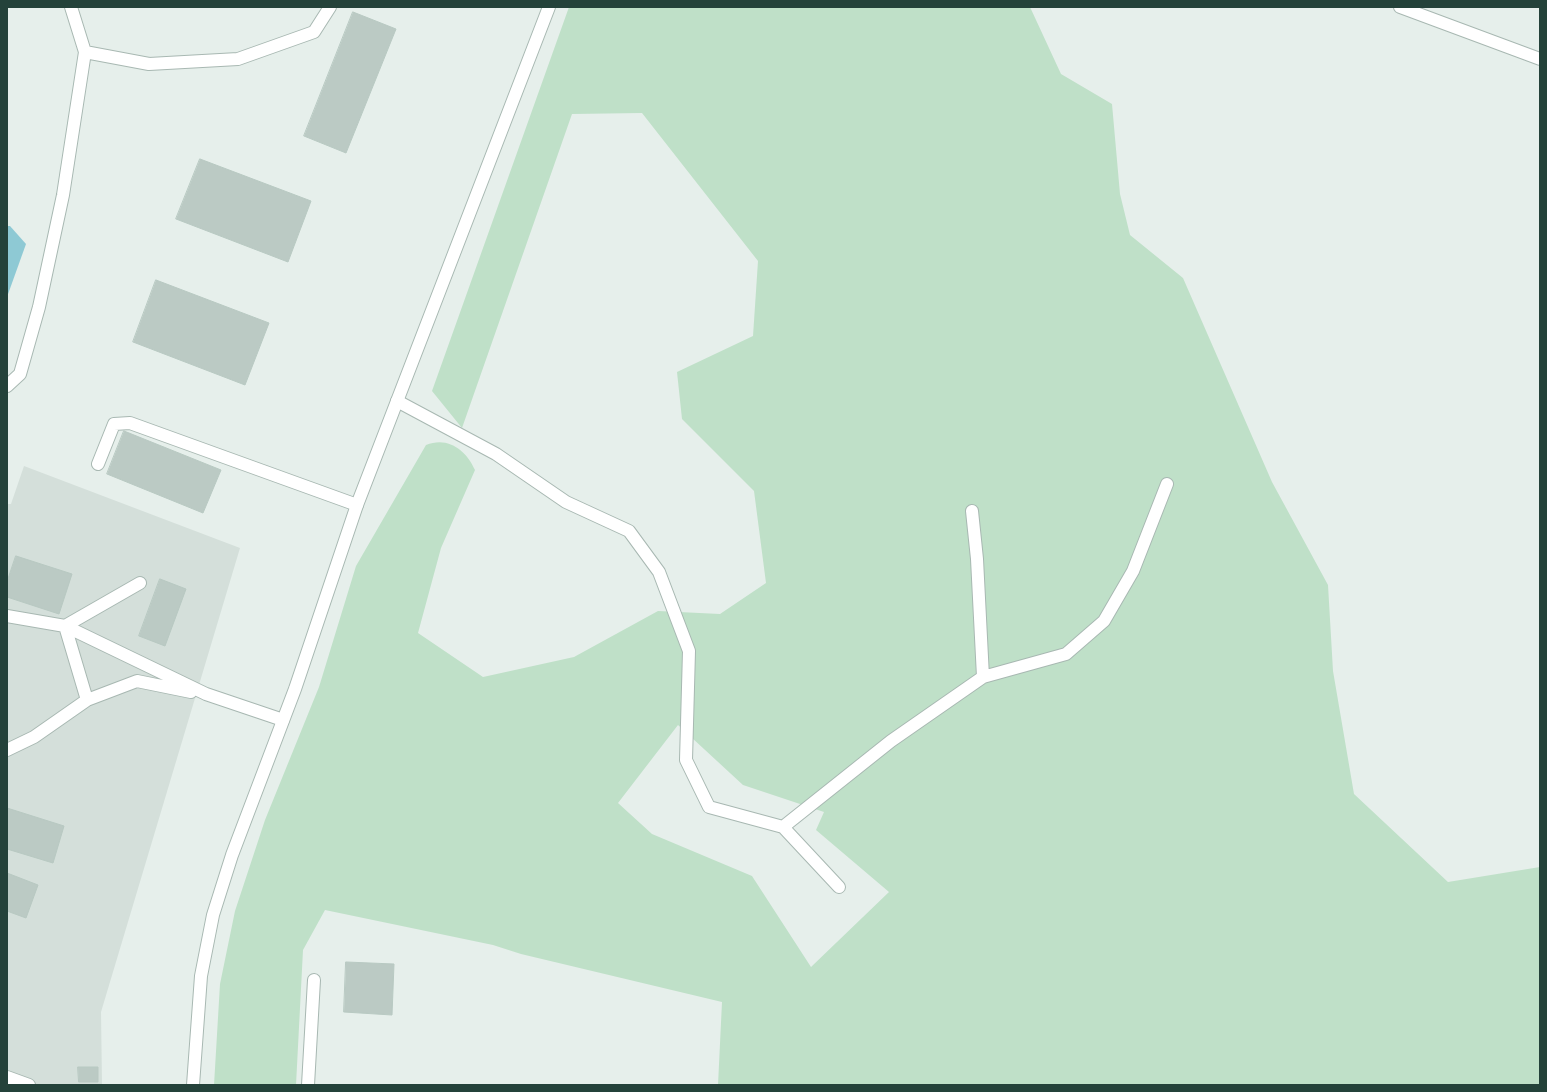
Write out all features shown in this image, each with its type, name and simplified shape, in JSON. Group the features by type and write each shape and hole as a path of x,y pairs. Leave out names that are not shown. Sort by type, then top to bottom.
{"street":[{"path":"7,386 20,374 39,307 63,195 85,52 71,7"},
{"path":"85,52 149,64 238,59 314,32 330,7"},
{"path":"193,1085 201,976 213,915 232,856 283,720 357,505 549,7"},
{"path":"1400,7 1540,59"},
{"path":"396,401 496,454 566,502 629,531 659,572 689,651 686,760 709,807 783,827 839,887"},
{"path":"98,464 114,424 130,423 357,505"},
{"path":"783,827 891,741 983,677 1066,654 1104,621 1132,571 1167,484"},
{"path":"972,511 977,558 983,677"},
{"path":"65,626 140,583"},
{"path":"7,616 65,626 206,694 283,720"},
{"path":"65,626 87,700"},
{"path":"7,750 34,736 87,700 137,681 206,694"},
{"path":"308,1085 314,980"},
{"path":"7,1077 29,1085"}],"shaded area":[{"path":"24,466 240,548 101,1012 102,1085 7,1085 7,504 11,504"}],"green space":[{"path":"569,7 1030,7 1061,74 1112,104 1120,194 1130,235 1183,278 1272,482 1328,585 1333,671 1354,794 1448,882 1540,867 1540,1085 718,1085 722,1002 521,954 493,945 325,910 303,950 296,1085 214,1085 220,984 235,911 265,820 319,687 356,566 426,445 442,442 455,447 467,456 475,470 441,548 418,633 483,677 574,657 658,611 720,614 766,583 754,491 682,419 677,372 753,336 758,261 642,113 572,114 462,428 432,391","holes":["678,725 743,785 824,812 816,830 889,892 811,967 752,876 652,834 618,803"]}],"water":[{"path":"7,226 10,226 26,244 7,297"}],"building":[{"path":"353,12 396,29 346,153 304,136"},
{"path":"200,159 311,201 288,262 176,219"},
{"path":"156,280 269,323 245,385 133,342"},
{"path":"124,431 221,470 203,513 107,474"},
{"path":"16,556 72,574 59,614 7,597 7,582"},
{"path":"160,579 186,589 165,646 139,636"},
{"path":"7,808 64,826 53,863 7,849"},
{"path":"7,873 38,885 26,918 7,911"},
{"path":"346,962 394,964 392,1015 344,1012"},
{"path":"78,1067 98,1067 98,1082 79,1082"}]}
